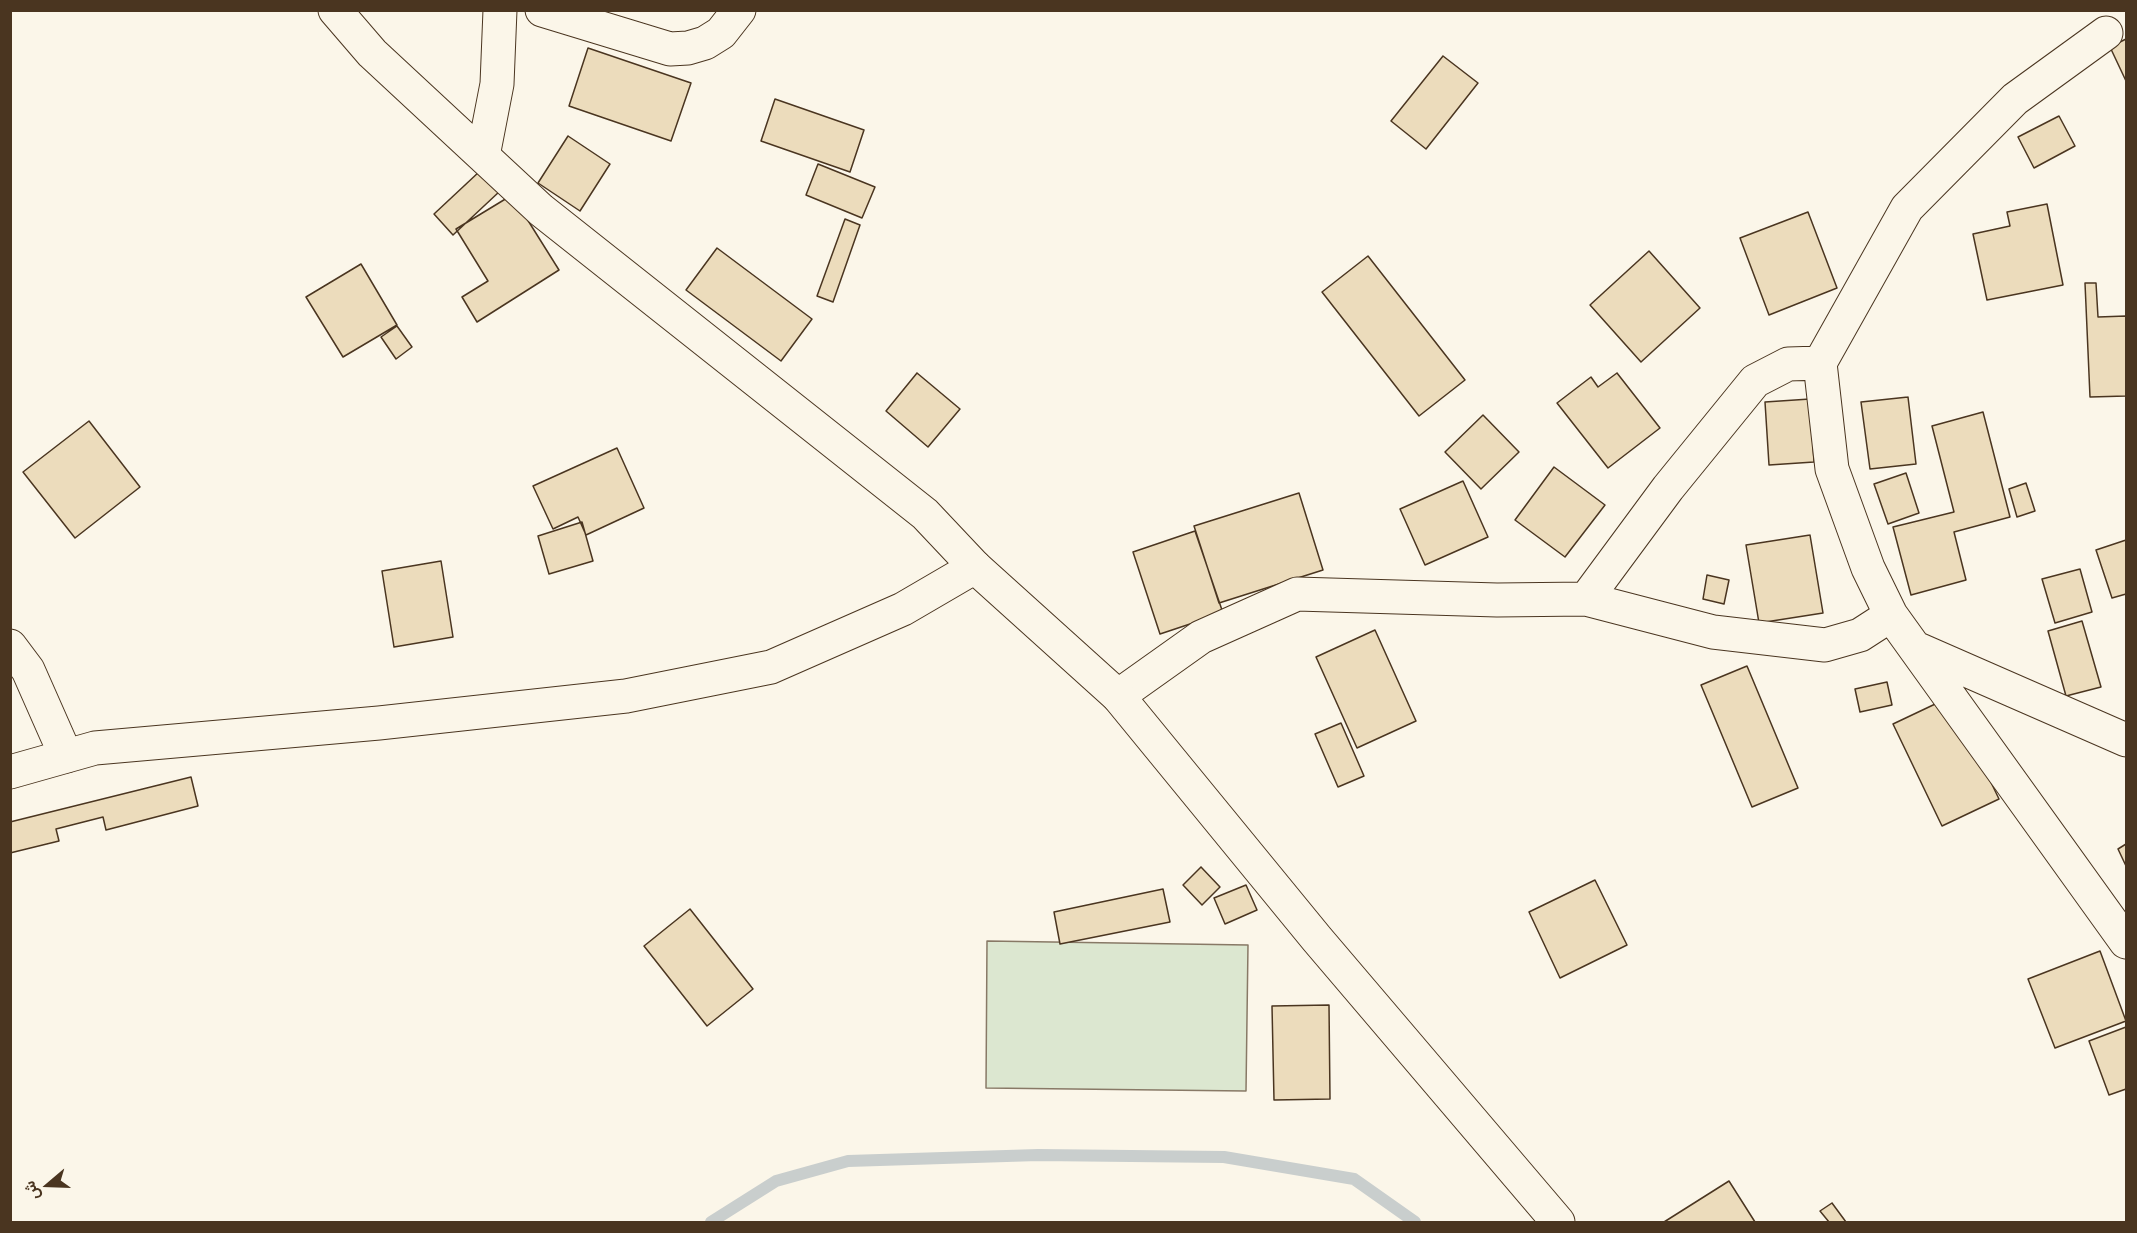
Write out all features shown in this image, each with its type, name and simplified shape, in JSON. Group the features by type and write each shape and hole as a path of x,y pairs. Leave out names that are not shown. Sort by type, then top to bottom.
{"street":[{"path":"335,10 372,52 541,210 925,514 975,567 1118,696 1317,939 1558,1222"},
{"path":"483,156 497,84 500,10"},
{"path":"542,10 670,49 705,43 721,33 739,10"},
{"path":"2106,33 2015,99 1906,208 1820,363 1832,469 1868,568 1891,615 2127,942"},
{"path":"1586,599 1668,488 1755,381 1788,364 1820,363"},
{"path":"10,772 95,748 379,723 626,696 771,667 903,609 975,567"},
{"path":"1118,696 1201,637 1297,594 1497,600 1586,599 1713,632 1825,645 1860,635 1891,615"},
{"path":"10,646 28,670 66,756"},
{"path":"1916,648 2127,740"}],"green space":[{"path":"987,941 1248,945 1246,1091 986,1088"}],"building":[{"path":"2126,39 2126,81 2110,47"},
{"path":"588,48 691,83 671,141 569,106"},
{"path":"1443,56 1478,83 1426,149 1391,121"},
{"path":"775,99 864,130 850,172 761,141"},
{"path":"2059,116 2075,146 2034,168 2018,137"},
{"path":"568,136 610,164 580,211 538,183"},
{"path":"818,164 875,187 862,218 806,195"},
{"path":"480,171 500,191 453,235 434,214"},
{"path":"512,195 559,270 477,322 462,297 488,281 456,229"},
{"path":"2047,204 2063,285 1987,300 1973,234 2010,226 2007,212"},
{"path":"1808,212 1837,288 1769,315 1740,238"},
{"path":"845,219 860,225 833,302 817,296"},
{"path":"717,248 812,319 781,361 686,290"},
{"path":"1649,251 1700,308 1641,362 1590,305"},
{"path":"1368,256 1465,380 1419,416 1322,292"},
{"path":"361,264 397,325 343,357 306,297"},
{"path":"2085,283 2096,283 2098,317 2126,316 2126,396 2090,397"},
{"path":"397,326 412,347 396,359 381,337"},
{"path":"917,373 960,409 928,447 886,411"},
{"path":"1617,373 1660,428 1608,468 1557,403 1591,377 1598,387"},
{"path":"1908,397 1916,464 1870,469 1861,402"},
{"path":"1810,399 1814,462 1769,465 1765,402"},
{"path":"1983,412 2010,517 1954,532 1966,580 1911,595 1893,527 1954,512 1932,426"},
{"path":"1483,415 1519,452 1481,489 1445,452"},
{"path":"89,421 140,487 75,538 23,472"},
{"path":"617,448 644,508 586,535 578,517 553,529 533,486"},
{"path":"1554,467 1605,505 1565,557 1515,520"},
{"path":"1906,473 1919,513 1888,524 1874,484"},
{"path":"1463,481 1488,537 1425,565 1400,509"},
{"path":"2026,483 2035,511 2017,517 2009,489"},
{"path":"1299,493 1323,570 1219,603 1194,526"},
{"path":"582,522 593,561 549,574 538,536"},
{"path":"1195,531 1223,613 1160,634 1133,552"},
{"path":"1810,535 1823,613 1759,623 1746,545"},
{"path":"2126,540 2126,594 2112,598 2096,550"},
{"path":"441,561 453,637 394,647 382,571"},
{"path":"2080,569 2092,612 2055,623 2042,579"},
{"path":"1707,575 1729,580 1724,604 1703,599"},
{"path":"2082,621 2101,687 2066,696 2048,631"},
{"path":"1375,630 1416,721 1357,748 1316,657"},
{"path":"1747,666 1798,788 1752,807 1701,685"},
{"path":"1887,682 1892,705 1860,712 1855,689"},
{"path":"1950,697 1999,799 1942,826 1893,724"},
{"path":"1341,723 1364,776 1338,787 1315,734"},
{"path":"191,777 198,806 106,830 103,817 56,829 59,841 10,853 10,822"},
{"path":"2126,844 2126,866 2118,849"},
{"path":"1201,867 1220,887 1202,905 1183,885"},
{"path":"1595,880 1627,945 1560,978 1529,912"},
{"path":"1246,885 1257,910 1225,924 1214,898"},
{"path":"1163,889 1170,922 1060,944 1054,912"},
{"path":"690,909 753,989 707,1026 644,946"},
{"path":"2100,951 2126,1021 2055,1048 2028,979"},
{"path":"1329,1005 1330,1099 1274,1100 1272,1006"},
{"path":"2126,1027 2126,1089 2109,1095 2089,1041"},
{"path":"1729,1181 1755,1222 1664,1222"},
{"path":"1832,1203 1846,1222 1829,1222 1820,1211"}],"waterway":[{"path":"711,1222 776,1181 848,1161 1038,1155 1224,1157 1354,1179 1415,1222"}]}
